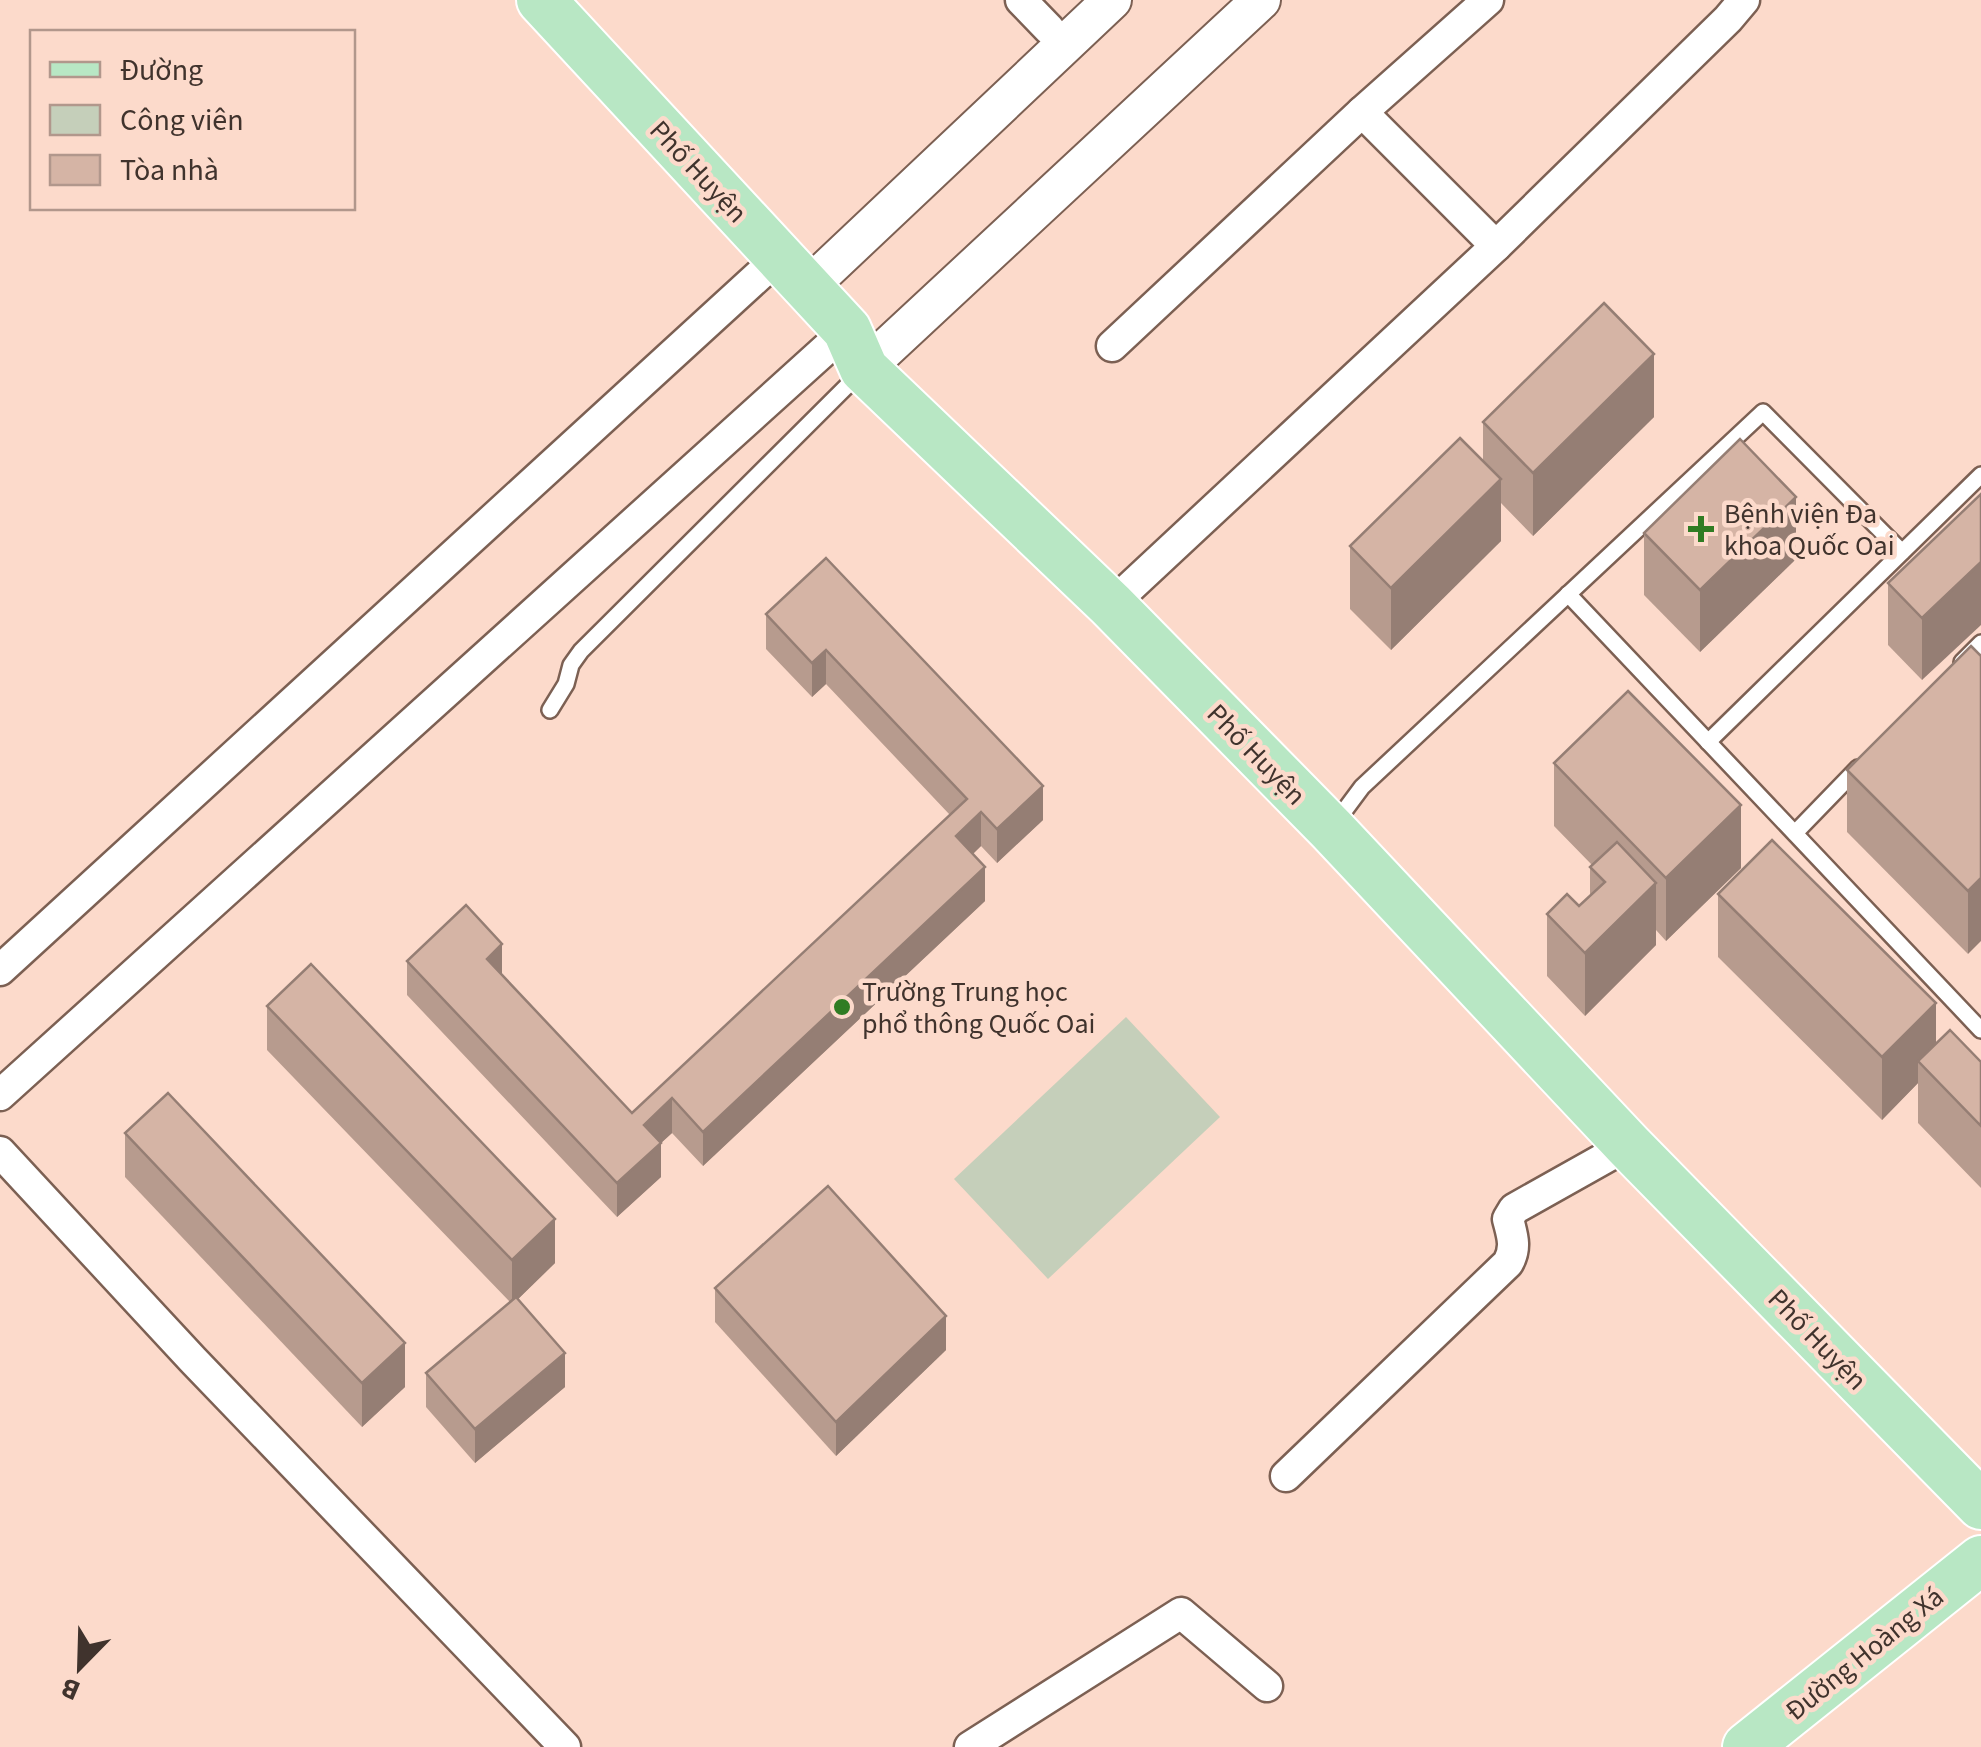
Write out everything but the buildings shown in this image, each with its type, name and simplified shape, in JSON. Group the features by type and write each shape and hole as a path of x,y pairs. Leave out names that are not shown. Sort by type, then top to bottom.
{"main road":[{"name":"Phố Huyện","path":"563,8 855,349 1331,829 1628,1145 1981,1505"},
{"name":"Đường Hoàng Xá","path":"1747,1747 1981,1560"}],"street":[{"path":"1022,0 1049,28"},
{"path":"0,970 793,272 1112,0"},
{"path":"0,1095 1260,0"},
{"path":"1112,346 1488,0"},
{"path":"1111,605 1496,246 1744,0"},
{"path":"1362,112 1496,246"},
{"path":"1286,1476 1508,1262 1514,1242 1508,1219 1514,1209 1628,1145"},
{"path":"0,1152 193,1360 565,1747"},
{"path":"970,1747 1181,1613 1267,1686"}],"lane":[{"path":"550,710 581,651 855,349"},
{"path":"1331,829 1362,787 1763,412 1902,552"},
{"path":"1708,742 1981,474"},
{"path":"1568,594 1981,1030"},
{"path":"1954,670 1981,643"},
{"path":"1795,833 1874,752"}],"green space":[{"path":"1126,1017 1220,1117 1048,1279 954,1179"}],"place":[{"name":"Bệnh viện Đa khoa Quốc Oai","path":"1701,529"},
{"name":"Trường Trung học phổ thông Quốc Oai","path":"842,1007"}]}
